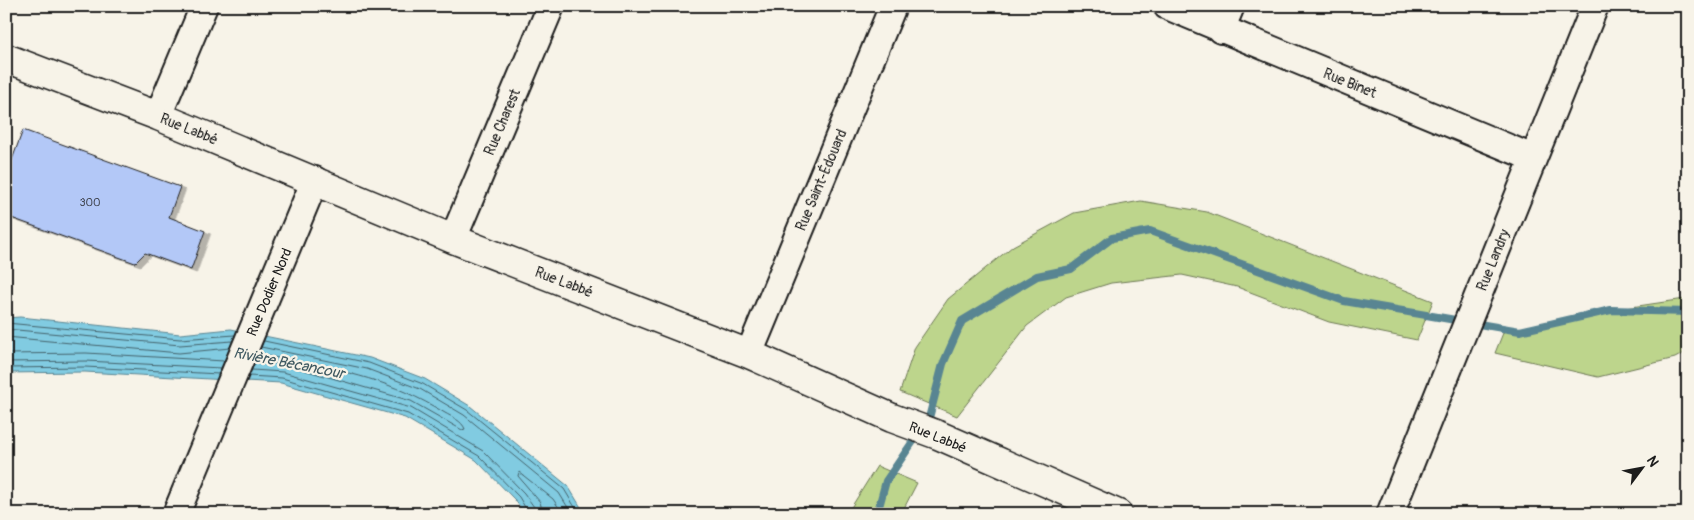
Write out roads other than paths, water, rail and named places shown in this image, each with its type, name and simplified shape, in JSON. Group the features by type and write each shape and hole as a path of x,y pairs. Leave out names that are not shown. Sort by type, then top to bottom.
{"street":[{"path":"158,116 204,6"},
{"name":"Rue Charest","path":"453,238 551,6"},
{"name":"Rue Saint-Édouard","path":"748,354 894,6"},
{"name":"Rue Binet","path":"1167,6 1533,158"},
{"path":"1221,30 1231,6"},
{"name":"Rue Landry","path":"1390,514 1460,345 1595,6"},
{"name":"Rue Labbé","path":"6,58 158,116 453,238 748,354 892,418 938,435 1104,511"},
{"name":"Rue Dodier Nord","path":"176,514 315,180"}],"water":[{"name":"Rivière Bécancour","path":"20,317 180,334 231,329 370,358 425,379 470,406 568,486 585,514 525,514 515,500 476,460 405,418 281,383 85,372 6,373 6,318"}],"waterway":[{"path":"877,514 886,481 929,418 943,364 962,321 1037,276 1071,269 1112,238 1150,231 1344,301 1520,331 1611,310 1688,312"}]}
